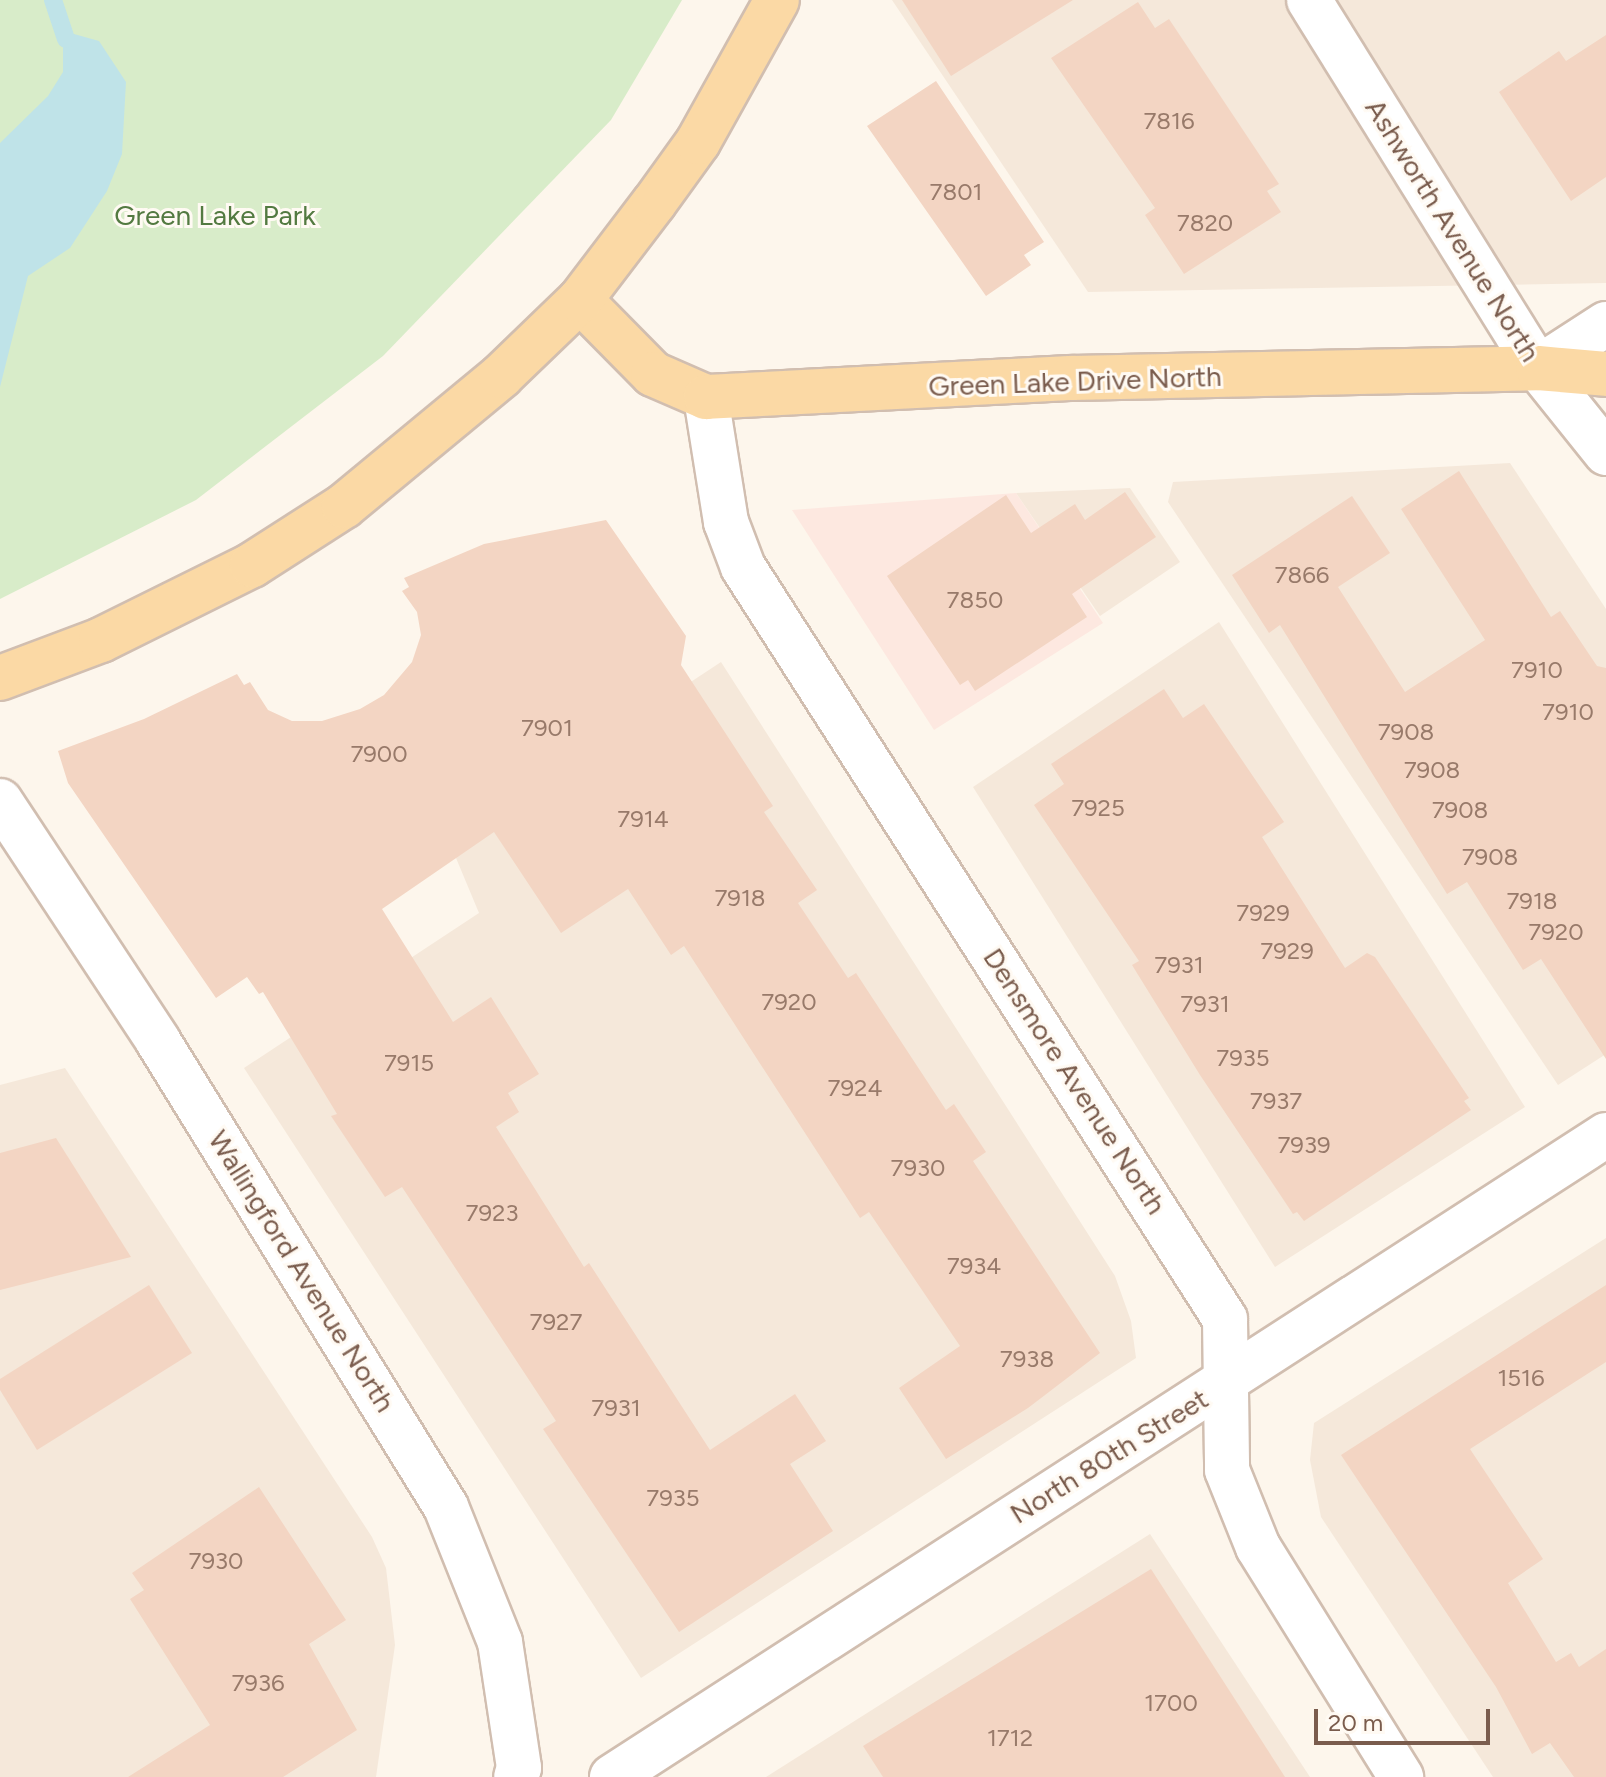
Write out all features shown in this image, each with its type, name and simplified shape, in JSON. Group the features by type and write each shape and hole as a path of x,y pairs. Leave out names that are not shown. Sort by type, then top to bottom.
{"main road":[{"path":"0,678 101,640 252,565 344,506 501,376 580,300 698,142 777,0"},
{"name":"Green Lake Drive North","path":"580,300 653,374 706,397 1072,378 1538,368 1606,374"}],"street":[{"name":"Ashworth Avenue North","path":"1309,0 1538,368 1606,453"},
{"path":"1538,368 1606,324"},
{"name":"Densmore Avenue North","path":"706,397 726,522 743,567 1225,1319 1227,1470 1258,1547 1401,1777"},
{"name":"Wallingford Avenue North","path":"0,801 171,1062 446,1507 500,1642 519,1768 516,1777"},
{"name":"North 80th Street","path":"612,1777 1606,1135"}],"shaded area":[{"path":"892,0 1606,0 1606,283 1088,292"},
{"path":"1510,463 1606,609 1606,1054 1558,1085 1168,502 1173,482"},
{"path":"1130,488 1180,562 1100,616 1016,493"},
{"path":"1016,493 1103,623 934,730 792,510"},
{"path":"1219,622 1525,1107 1275,1267 973,787"},
{"path":"721,662 1115,1276 1131,1321 1136,1358 641,1678 244,1068 479,913 456,858 477,823"},
{"path":"65,1068 372,1537 386,1568 395,1645 376,1777 0,1777 0,1085"},
{"path":"1606,1238 1606,1777 1493,1777 1321,1517 1310,1460 1314,1423"},
{"path":"1150,1534 1310,1777 766,1777"}],"green space":[{"name":"Green Lake Park","path":"0,0 682,0 611,120 383,356 196,500 0,599"}],"water":[{"path":"74,34 99,41 126,82 122,154 107,191 70,248 28,276 0,387 0,143 48,96 63,72 63,41"}],"building":[{"path":"902,0 1073,0 951,76"},
{"path":"1138,2 1155,28 1169,19 1279,184 1267,191 1281,212 1184,274 1145,215 1155,208 1051,58"},
{"path":"1606,35 1606,177 1571,201 1499,92 1559,51 1566,61"},
{"path":"936,81 1044,242 1024,255 1031,265 986,296 867,126"},
{"path":"1459,471 1551,617 1560,611 1597,666 1606,668 1606,1059 1541,959 1523,970 1467,882 1447,894 1280,625 1269,633 1232,575 1352,496 1390,553 1338,587 1405,692 1485,640 1401,509"},
{"path":"1125,492 1156,537 1072,594 1087,617 975,691 968,680 960,685 887,576 1006,495 1031,533 1075,504 1085,520"},
{"path":"606,520 686,636 681,665 773,806 764,812 817,890 798,903 848,978 856,973 946,1110 954,1104 986,1152 973,1161 1100,1353 1028,1408 946,1459 899,1388 960,1346 869,1212 860,1218 684,946 671,955 628,889 561,933 494,832 382,909 453,1022 491,997 539,1074 508,1093 519,1112 496,1127 584,1267 589,1263 710,1450 795,1394 826,1441 790,1464 833,1531 679,1632 543,1429 556,1421 402,1187 385,1197 331,1116 337,1114 263,992 259,994 247,977 216,998 68,783 58,751 144,719 237,674 244,685 250,682 268,710 292,721 322,721 360,709 384,695 412,662 421,635 417,612 402,591 409,587 404,578 484,544"},
{"path":"1164,689 1183,718 1204,704 1284,822 1262,837 1345,968 1367,953 1375,957 1469,1098 1464,1101 1471,1110 1304,1221 1297,1212 1293,1214 1200,1075 1132,965 1139,961 1034,805 1064,784 1051,764"},
{"path":"56,1138 131,1257 0,1290 0,1153"},
{"path":"149,1285 192,1353 37,1450 0,1390 0,1379"},
{"path":"1606,1285 1606,1362 1470,1449 1543,1559 1508,1583 1556,1662 1571,1653 1579,1667 1606,1649 1606,1777 1574,1777 1550,1743 1532,1754 1496,1687 1341,1455"},
{"path":"259,1487 346,1620 309,1644 357,1730 283,1777 128,1777 210,1725 130,1599 144,1590 132,1573"},
{"path":"1151,1569 1285,1777 883,1777 863,1746"}],"waterway":[{"path":"53,0 66,39"}]}
